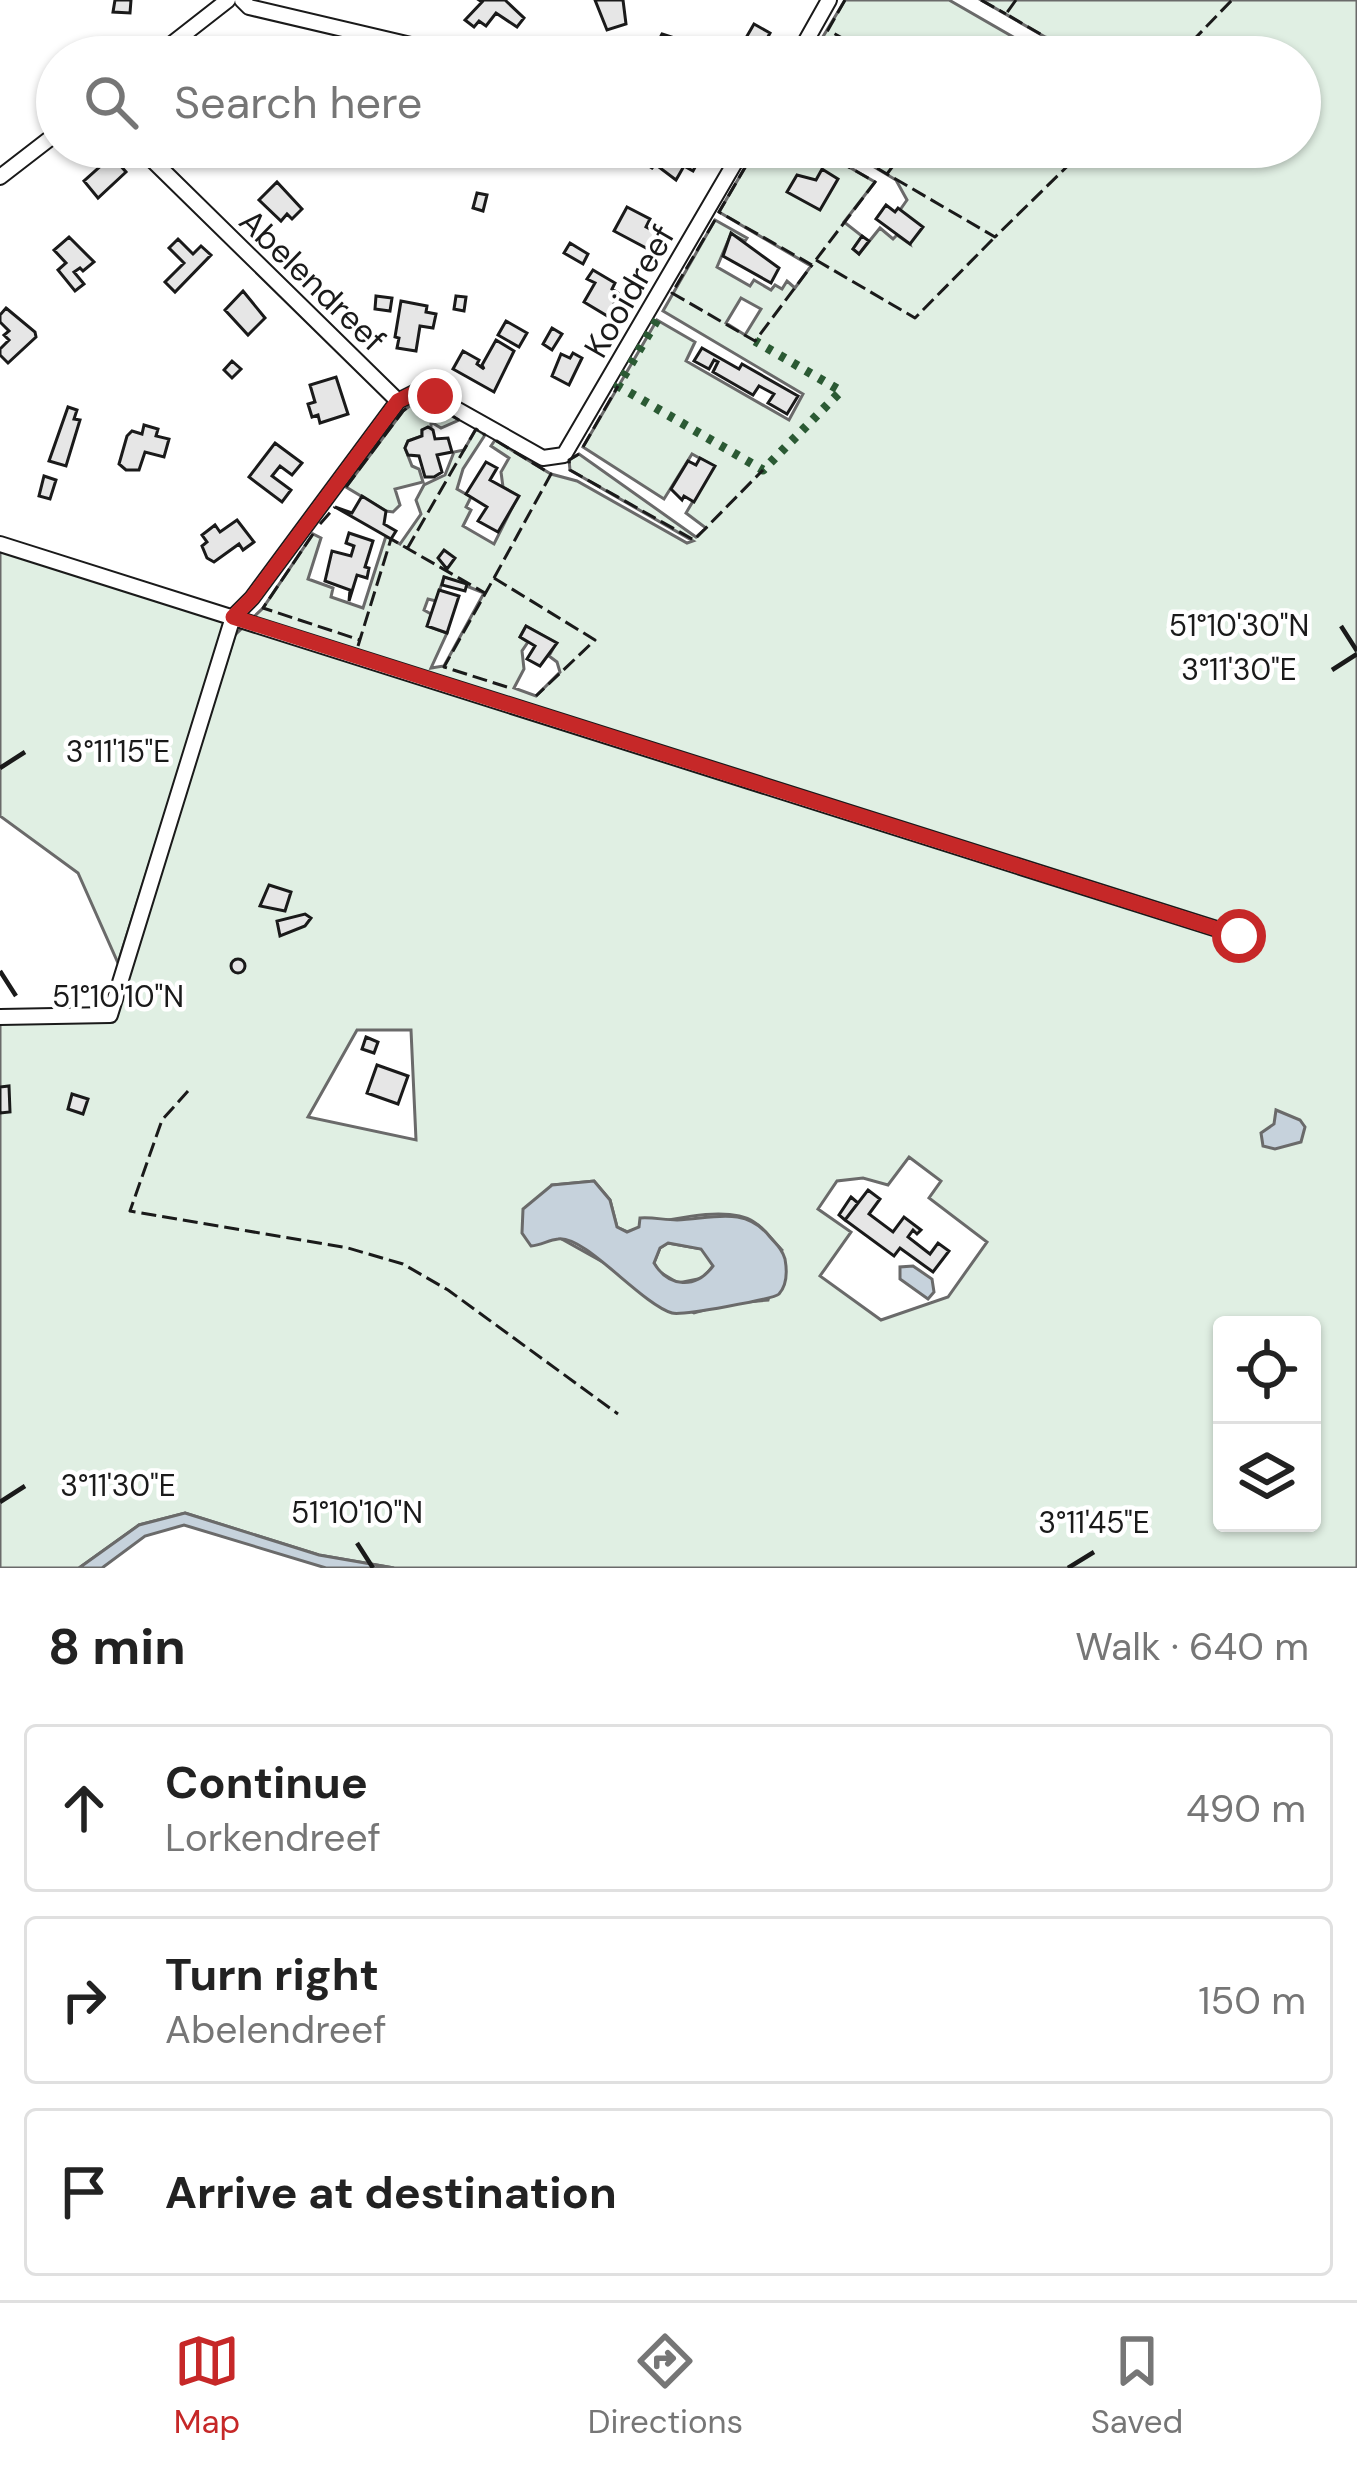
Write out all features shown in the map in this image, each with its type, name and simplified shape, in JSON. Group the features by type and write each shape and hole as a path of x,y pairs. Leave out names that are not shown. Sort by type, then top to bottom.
{"street":[{"path":"182,36 228,0"},
{"path":"242,0 250,8 371,36"},
{"path":"809,36 830,0"},
{"path":"0,177 36,149"},
{"name":"Abelendreef","path":"160,168 398,401"},
{"name":"Kooidreef","path":"398,401 426,392 543,458 557,458 571,446 732,168"},
{"path":"0,1017 110,1015 233,617 398,401"},
{"path":"0,544 1239,936"}],"green space":[{"path":"845,0 949,0 1012,36 823,36"},
{"path":"981,0 1357,0 1357,1568 394,1568 319,1555 185,1513 139,1525 79,1568 0,1568 0,1022 113,1019 235,635 263,608 313,534 321,538 308,579 333,588 331,597 363,608 386,536 400,544 421,514 416,500 424,485 445,475 454,452 464,450 476,429 485,435 463,469 457,489 471,497 463,526 494,544 518,496 503,487 501,472 509,458 491,446 495,440 551,474 577,481 687,543 693,541 570,470 569,460 579,454 696,537 706,528 686,513 714,466 692,454 664,499 583,447 657,320 695,342 686,361 789,420 803,394 663,311 715,220 747,238 731,234 717,267 750,286 754,280 771,290 775,285 782,289 787,281 795,288 811,266 719,212 745,168 851,168 875,182 844,222 862,236 853,249 859,254 880,228 910,244 900,210 907,200 896,180 876,168 1321,168 1321,36 1044,36","holes":["741,298 761,309 745,335 726,323","444,577 484,593 444,666 431,668 447,633 428,626 431,614 424,610 428,599 436,601","526,626 556,643 549,656 560,672 536,696 514,688 524,669 522,651 528,642 520,637","357,1030 411,1030 416,1140 308,1117","909,1157 941,1181 929,1198 987,1242 948,1297 881,1320 820,1276 851,1232 818,1209 837,1181 863,1178 888,1185","594,1181 610,1200 617,1227 628,1232 710,1214 754,1222 782,1250 768,1300 694,1313 560,1238 552,1185"]},
{"path":"415,402 428,402 459,420 441,428 431,422 422,436 408,441 405,448 423,482 395,489 400,505 393,512 386,511 346,487 403,411"},
{"path":"0,549 230,622 222,634 118,963 78,873 0,816"},
{"path":"668,1243 702,1249 714,1265 703,1278 678,1283 654,1263 660,1248"}],"shaded area":[{"path":"1276,1110 1300,1120 1305,1127 1301,1142 1275,1149 1263,1146 1261,1133 1274,1124"},
{"path":"594,1181 610,1200 617,1227 627,1232 639,1227 640,1218 727,1216 750,1221 782,1252 784,1286 779,1294 761,1300 672,1313 644,1297 583,1247 558,1239 531,1246 522,1233 523,1209 552,1185","holes":["668,1243 701,1249 713,1266 691,1282 667,1277 654,1263 660,1248"]},
{"path":"913,1266 932,1279 934,1292 928,1299 900,1279 900,1267"},
{"path":"185,1513 319,1555 394,1568 326,1568 184,1525 145,1536 102,1568 79,1568 139,1525"}],"building":[{"path":"115,0 131,0 130,13 113,12"},
{"path":"479,0 505,0 524,18 517,27 496,13 486,26 479,21 474,27 465,20 482,2"},
{"path":"595,0 623,0 626,24 607,30"},
{"path":"754,24 770,33 768,36 747,36"},
{"path":"99,168 126,172 98,198 84,181"},
{"path":"660,168 683,168 676,180"},
{"path":"822,169 838,179 820,210 787,192 797,175 816,180"},
{"path":"277,182 302,209 292,219 287,214 281,221 259,200"},
{"path":"477,193 487,195 483,211 473,208"},
{"path":"886,205 923,227 910,244 876,219"},
{"path":"627,207 650,219 646,227 657,233 648,249 614,231"},
{"path":"731,233 779,268 771,283 723,256"},
{"path":"862,236 869,241 859,254 853,249"},
{"path":"69,237 94,262 74,272 84,284 75,291 58,270 66,263 54,250"},
{"path":"178,239 193,254 201,246 211,255 175,292 165,282 184,263 169,248"},
{"path":"570,243 588,254 583,264 564,253"},
{"path":"593,270 615,283 612,289 618,293 609,317 584,302 595,283 587,279"},
{"path":"243,291 265,318 248,335 225,310"},
{"path":"376,296 392,298 390,311 375,309"},
{"path":"456,296 466,297 464,311 454,309"},
{"path":"401,301 427,306 426,312 436,314 433,328 420,326 416,351 397,348"},
{"path":"6,308 36,337 8,363 0,355 9,340 4,335 9,331 0,322"},
{"path":"506,321 527,333 519,347 498,335"},
{"path":"552,328 562,334 552,350 543,344"},
{"path":"496,340 514,351 494,392 453,369 463,351 484,369"},
{"path":"702,348 798,396 787,414 768,403 774,394 759,386 753,395 713,372 718,362 714,360 709,369 694,361"},
{"path":"573,353 582,358 569,385 552,376 561,354 570,358"},
{"path":"232,361 241,369 232,378 224,370"},
{"path":"336,377 348,414 320,423 308,404 315,402 310,385"},
{"path":"68,407 77,410 74,419 80,420 66,466 49,461"},
{"path":"144,425 158,429 156,436 169,439 164,457 145,452 139,470 126,470 119,464 127,436 132,431 142,434"},
{"path":"428,427 435,439 448,438 452,452 437,455 442,472 434,477 425,477 419,456 408,455 405,448"},
{"path":"275,443 302,463 292,475 280,466 272,476 291,490 282,502 249,477"},
{"path":"700,458 715,466 694,502 684,496 682,500 671,489 688,461 696,465"},
{"path":"486,462 497,468 490,480 519,496 498,532 478,521 487,507 466,494"},
{"path":"44,476 56,480 50,499 39,496"},
{"path":"362,496 386,511 384,524 396,531 391,539 335,507 352,513"},
{"path":"237,520 254,542 243,550 239,544 214,562 207,558 202,535 215,525 220,532"},
{"path":"349,533 373,541 365,567 369,568 367,578 357,575 349,601 350,590 325,581 332,551 351,556 354,546 346,543"},
{"path":"444,550 455,558 447,569 438,558"},
{"path":"444,577 467,584 465,591 442,585"},
{"path":"439,590 459,596 447,633 427,626"},
{"path":"526,626 557,643 540,666 527,659 535,646 520,637"},
{"path":"269,885 291,892 285,911 260,906"},
{"path":"305,914 311,918 305,926 280,936 277,921"},
{"path":"238,959 245,966 238,973 231,966"},
{"path":"366,1037 378,1042 374,1053 362,1049"},
{"path":"377,1065 408,1076 398,1104 367,1093"},
{"path":"9,1086 10,1112 0,1113 0,1087"},
{"path":"72,1094 88,1099 83,1114 68,1109"},
{"path":"868,1190 880,1199 869,1214 893,1232 904,1217 921,1230 917,1234 913,1230 908,1237 930,1254 938,1243 949,1251 933,1272 900,1248 894,1256 845,1220"},
{"path":"851,1197 858,1203 845,1220 839,1215"}],"hedge":[{"path":"657,320 618,386 763,470 841,391 755,341"}],"fence":[{"path":"839,36 828,30 845,0"},
{"path":"981,0 1006,14"},
{"path":"1016,0 1006,14 1044,36"},
{"path":"1197,36 1232,0"},
{"path":"745,168 719,212 812,265 875,182 851,168"},
{"path":"877,168 887,174"},
{"path":"891,168 887,174 995,237 1066,168"},
{"path":"715,220 672,293 755,341 812,265"},
{"path":"816,260 915,318 995,237"},
{"path":"583,447 618,386"},
{"path":"346,487 411,406 431,404 459,420"},
{"path":"407,549 476,429 485,435"},
{"path":"494,578 551,474 495,440"},
{"path":"579,454 569,460 570,470 694,540 763,470"},
{"path":"320,524 335,507"},
{"path":"313,534 263,608 360,640"},
{"path":"358,646 391,539 485,593"},
{"path":"507,687 444,667 494,578 595,640 536,696"},
{"path":"188,1091 162,1120 130,1211 348,1248 403,1264 448,1290 618,1414"}],"route":[{"path":"435,396 418,391 398,401 233,617 1239,936"}]}
